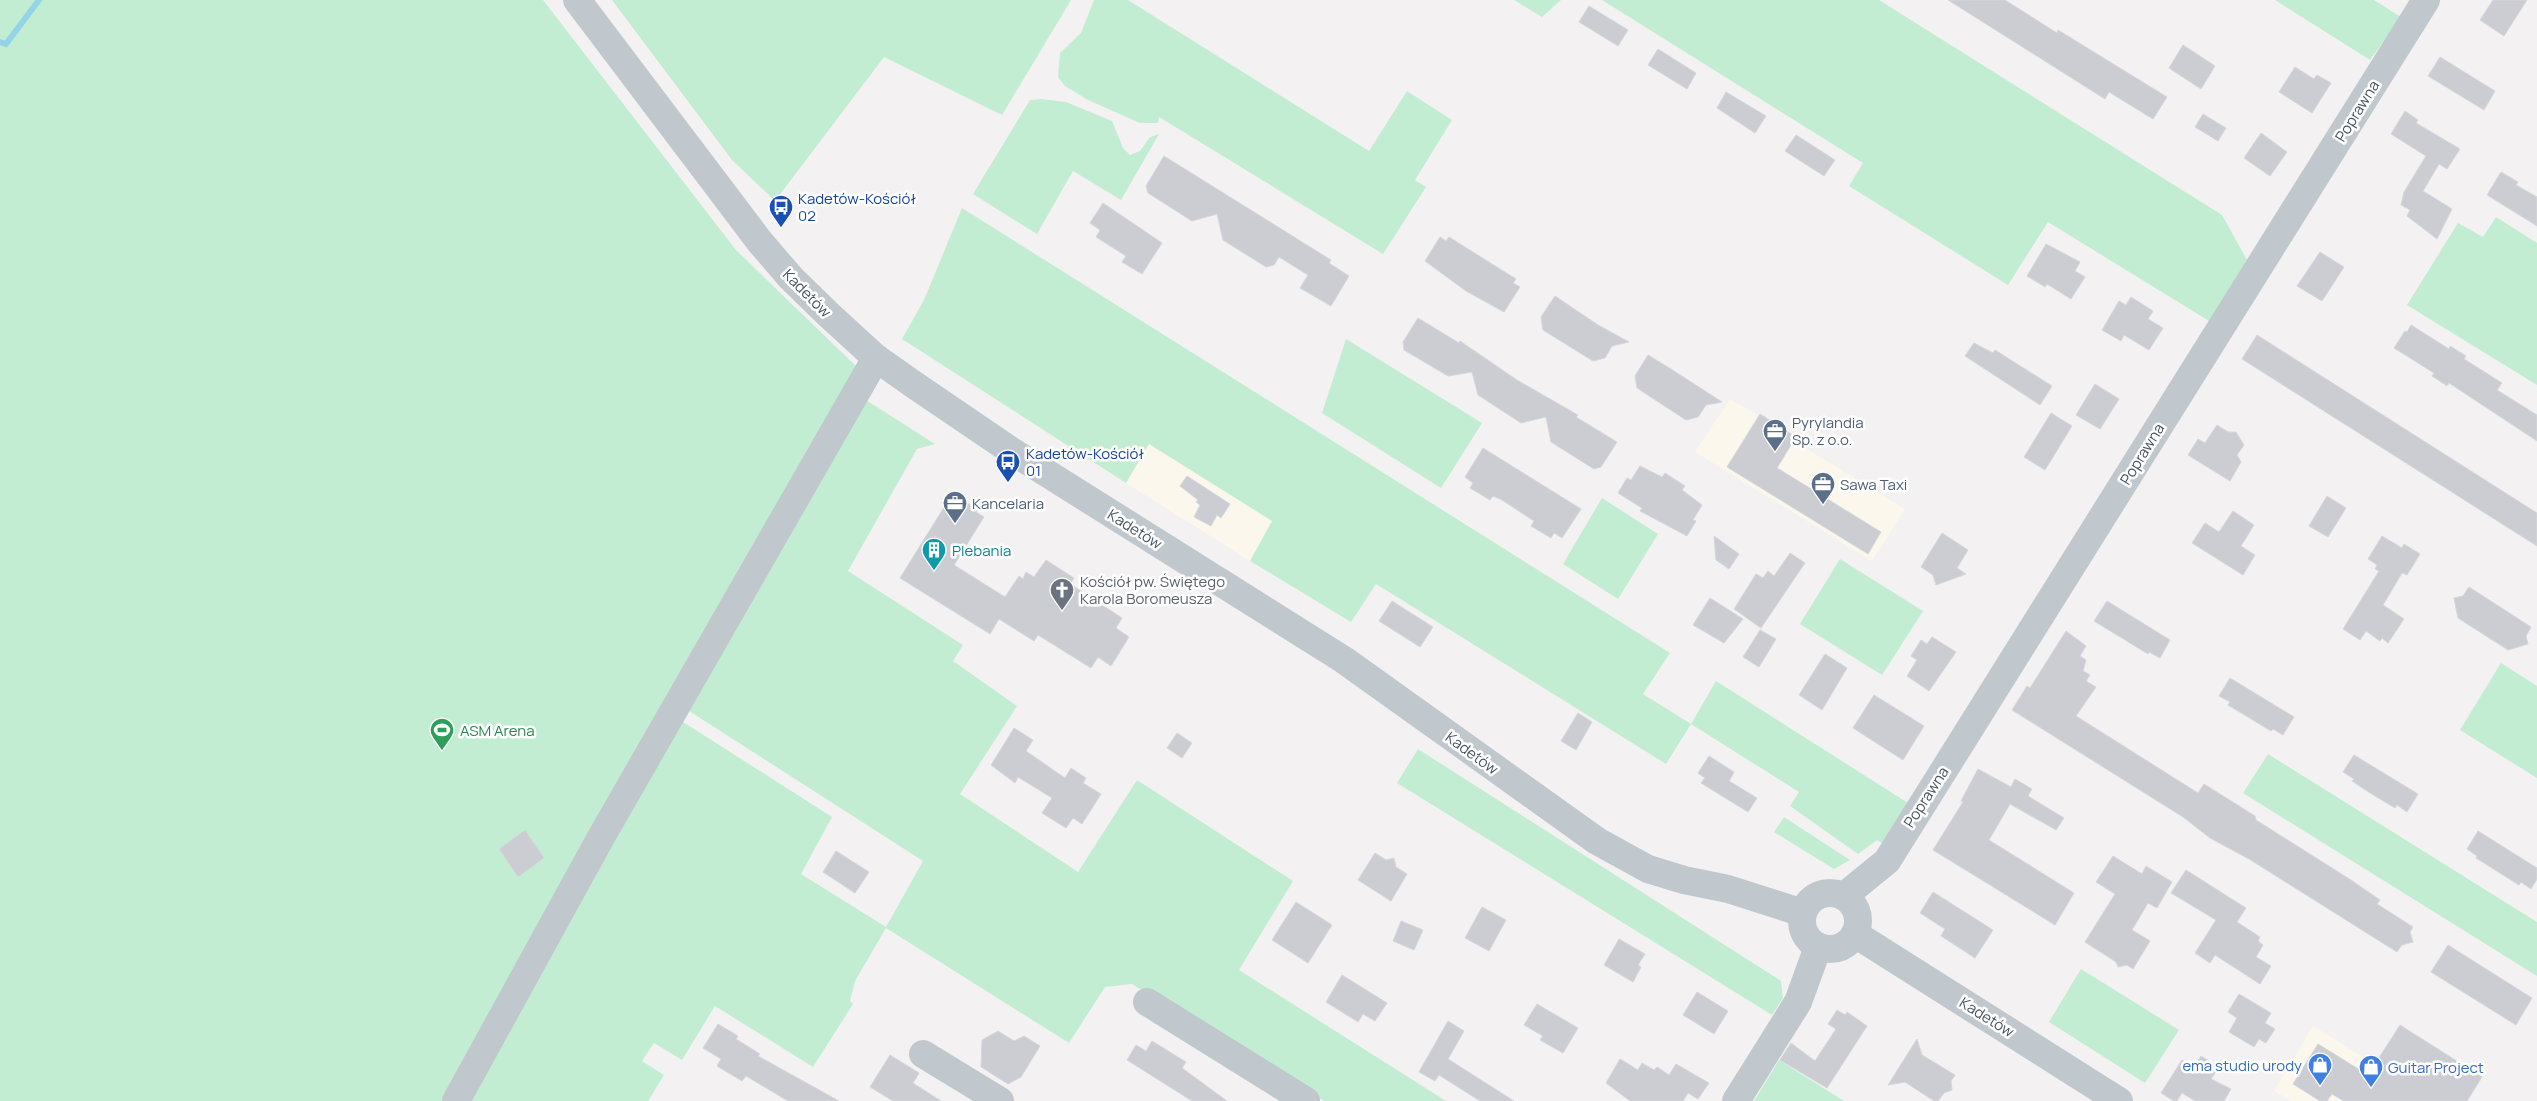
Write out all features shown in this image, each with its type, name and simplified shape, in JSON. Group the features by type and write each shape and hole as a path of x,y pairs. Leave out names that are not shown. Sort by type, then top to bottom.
{"street":[{"name":"Kadetów","path":"577,0 760,242 790,278 876,358 1010,450 1344,660 1537,800 1611,850 1648,869 1684,880 1728,889 1803,913"},
{"name":"Poprawna","path":"1844,896 1887,861 2426,0"},
{"path":"456,1101 600,839 876,358"},
{"path":"1834,893 1844,896 1857,913 1858,924 1856,934 1850,941 1835,950 1818,947 1806,936 1801,921 1807,904 1815,897 1834,893"},
{"name":"Kadetów","path":"1856,934 2118,1101"},
{"path":"1736,1101 1798,1002 1818,947"},
{"path":"1147,1002 1306,1101"},
{"path":"924,1054 1000,1101"}],"shaded area":[{"path":"1730,399 1796,437 1794,441 1905,509 1872,561 1695,452"},
{"path":"1149,444 1273,521 1250,561 1126,483"},
{"path":"2313,1026 2434,1101 2291,1101 2274,1091"}],"green space":[{"path":"0,0 543,0 736,250 861,371 445,1101 0,1101"},
{"path":"612,0 1071,0 1002,115 884,57 775,201 732,160"},
{"path":"1094,0 1128,0 1369,151 1407,91 1452,120 1415,180 1426,187 1383,254 1159,117 1158,123 1140,123 1088,100 1065,86 1058,77 1060,53 1081,33"},
{"path":"1514,0 1561,0 1542,17"},
{"path":"1602,0 1879,0 2222,215 2247,260 2209,321 2048,222 2008,285 1849,186 1863,163"},
{"path":"2275,0 2374,0 2401,17 2370,60"},
{"path":"1041,99 1066,102 1112,121 1123,148 1130,155 1140,151 1150,137 1159,134 1121,200 1073,171 1037,234 973,194 1030,100"},
{"path":"962,208 1670,653 1643,694 1691,724 1666,764 1376,584 1351,622 1250,561 1272,521 1149,444 1126,483 902,339 924,300"},
{"path":"2496,217 2537,243 2537,385 2407,305 2458,223 2483,237"},
{"path":"1346,339 1482,423 1441,488 1322,413"},
{"path":"866,400 935,444 917,449 848,571 963,645 953,661 1017,706 960,794 1078,872 1137,780 1293,881 1239,970 1446,1101 1324,1101 1132,984 1105,987 1069,1043 886,928 855,981 850,1001 853,1004 813,1067 715,1006 682,1060 654,1043 642,1061 664,1075 648,1101 465,1101 680,720 832,817 801,874 886,927 923,861 686,709"},
{"path":"1602,498 1658,534 1618,599 1563,564"},
{"path":"1840,559 1923,611 1882,675 1800,624"},
{"path":"2501,663 2537,686 2537,778 2460,730"},
{"path":"1716,681 1908,803 1882,843 1877,840 1858,854 1790,806 1799,792 1691,724"},
{"path":"1418,749 1781,981 1783,998 1772,1015 1397,783"},
{"path":"2268,754 2537,922 2537,976 2243,793"},
{"path":"1784,817 1850,860 1834,869 1774,832"},
{"path":"2081,969 2179,1030 2145,1083 2049,1022"},
{"path":"1779,1060 1844,1101 1754,1101"}],"building":[{"path":"1948,0 2005,0 2057,33 2058,30 2167,97 2153,119 2109,92 2105,99"},
{"path":"2493,0 2527,0 2504,36 2480,20"},
{"path":"1589,6 1628,30 1618,46 1579,22"},
{"path":"2183,45 2215,66 2201,89 2169,68"},
{"path":"1658,49 1696,73 1687,89 1648,65"},
{"path":"2440,57 2495,91 2484,110 2428,76"},
{"path":"2295,67 2314,79 2317,75 2331,83 2312,113 2279,92"},
{"path":"1726,92 1766,116 1755,133 1717,108"},
{"path":"2405,111 2418,120 2416,123 2460,149 2447,169 2439,164 2423,191 2452,209 2437,239 2407,216 2410,210 2401,205 2404,192 2426,156 2391,134"},
{"path":"2203,114 2226,128 2218,141 2195,127"},
{"path":"2261,133 2287,152 2270,176 2244,158"},
{"path":"1796,135 1835,160 1824,176 1785,151"},
{"path":"1164,156 1331,260 1329,263 1349,276 1331,306 1300,288 1308,275 1279,257 1274,265 1266,267 1223,240 1217,214 1192,221 1148,193 1146,186"},
{"path":"2501,172 2518,182 2516,185 2537,197 2537,226 2487,195"},
{"path":"1103,203 1162,243 1142,274 1122,262 1126,256 1096,237 1100,230 1090,223"},
{"path":"1440,237 1446,241 1449,237 1516,279 1513,283 1520,287 1504,312 1466,291 1425,261"},
{"path":"2046,244 2080,262 2075,271 2085,277 2071,299 2047,284 2045,287 2027,276"},
{"path":"2320,252 2344,267 2322,301 2297,286"},
{"path":"1555,296 1598,325 1629,342 1612,346 1605,358 1593,361 1543,330 1541,317"},
{"path":"2131,297 2153,311 2148,319 2163,328 2149,350 2124,335 2121,341 2102,330 2119,301 2126,305"},
{"path":"1418,318 1459,343 1460,341 1517,380 1578,415 1576,417 1617,442 1601,467 1594,469 1551,442 1546,417 1521,423 1478,395 1472,372 1448,376 1404,350 1403,342"},
{"path":"2411,325 2449,349 2450,346 2466,356 2464,359 2502,383 2497,390 2537,415 2537,441 2449,383 2447,386 2432,376 2434,373 2394,348"},
{"path":"2257,335 2537,513 2537,546 2242,359"},
{"path":"1974,343 1993,353 1995,350 2052,386 2040,405 1965,356"},
{"path":"1648,355 1722,402 1706,405 1698,417 1686,420 1637,388 1635,376"},
{"path":"2095,384 2119,399 2100,429 2076,415"},
{"path":"2051,413 2072,426 2045,470 2024,457"},
{"path":"1760,414 1796,437 1777,468 1881,532 1868,554 1727,467"},
{"path":"2217,425 2228,432 2236,432 2244,445 2237,455 2241,462 2230,481 2188,455 2198,439 2205,443"},
{"path":"1483,448 1581,509 1562,538 1554,533 1551,538 1531,526 1534,521 1502,500 1493,496 1490,500 1470,488 1473,483 1465,477"},
{"path":"1640,466 1662,477 1665,473 1685,486 1682,490 1702,505 1693,520 1696,521 1687,536 1640,511 1642,508 1618,493 1627,478 1631,480"},
{"path":"1187,476 1230,504 1221,518 1217,515 1211,526 1194,517 1200,505 1196,502 1198,500 1180,486"},
{"path":"951,496 959,502 961,499 978,510 976,512 984,517 954,565 1005,597 1019,576 1023,579 1026,572 1034,577 1046,560 1074,578 1070,584 1122,618 1116,628 1129,637 1111,666 1098,657 1091,668 1038,635 1034,641 999,619 990,634 900,578"},
{"path":"2327,496 2346,508 2328,537 2309,526"},
{"path":"2233,511 2254,525 2241,546 2255,555 2243,575 2192,543 2205,523 2219,532"},
{"path":"1942,533 1968,550 1957,568 1966,574 1936,585 1933,575 1921,567"},
{"path":"1714,536 1739,554 1729,569 1716,560"},
{"path":"2382,536 2402,548 2404,544 2420,554 2407,575 2402,573 2383,605 2404,619 2388,643 2382,638 2380,641 2366,631 2360,640 2343,629 2379,571 2375,569 2377,565 2368,559"},
{"path":"1790,553 1805,563 1761,628 1734,609 1756,574 1763,578 1768,571 1774,576"},
{"path":"2469,587 2531,627 2526,636 2528,644 2508,650 2458,618 2454,598 2463,596"},
{"path":"1710,598 1743,619 1724,643 1693,625"},
{"path":"1392,601 1433,627 1420,647 1379,621"},
{"path":"2107,601 2170,640 2160,658 2149,652 2148,654 2094,621"},
{"path":"1760,630 1776,639 1759,667 1743,657"},
{"path":"2066,631 2086,646 2080,656 2086,660 2083,671 2090,675 2086,681 2096,687 2076,716 2198,793 2204,784 2255,816 2256,820 2351,880 2380,900 2377,904 2413,927 2410,932 2413,942 2402,945 2397,952 2249,859 2210,838 2183,817 2012,710 2027,686 2030,688"},
{"path":"1932,637 1956,652 1929,691 1907,676 1917,660 1911,656 1921,640 1927,644"},
{"path":"1825,654 1847,668 1822,710 1799,695"},
{"path":"2230,678 2294,717 2283,735 2273,729 2271,731 2228,705 2230,702 2219,696"},
{"path":"1874,695 1924,726 1903,760 1853,728"},
{"path":"1578,713 1592,722 1576,750 1561,741"},
{"path":"1014,728 1033,740 1026,751 1065,778 1071,768 1086,778 1083,783 1101,794 1082,824 1073,818 1066,828 1042,813 1052,798 1018,777 1015,783 991,765"},
{"path":"1177,733 1192,743 1182,758 1167,748"},
{"path":"2354,755 2418,794 2407,812 2397,805 2395,808 2370,793 2352,781 2354,779 2343,772"},
{"path":"1709,756 1734,772 1729,781 1757,798 1748,812 1701,783 1705,778 1698,773"},
{"path":"1978,769 2011,787 2015,779 2032,789 2028,796 2064,818 2056,830 2010,804 1989,840 2074,893 2055,925 1933,850 1963,802 1961,801"},
{"path":"525,830 544,858 518,877 499,849"},
{"path":"2478,831 2537,868 2537,879 2531,889 2521,882 2519,885 2476,858 2477,856 2467,849"},
{"path":"836,851 869,872 855,893 823,872"},
{"path":"1375,853 1386,860 1394,858 1396,867 1407,874 1391,901 1358,880"},
{"path":"2113,856 2142,874 2146,866 2172,882 2157,908 2148,903 2132,930 2150,941 2133,969 2127,965 2118,967 2116,962 2085,942 2115,894 2096,882"},
{"path":"2186,870 2246,908 2237,922 2260,937 2258,941 2263,945 2256,957 2271,966 2260,984 2215,955 2210,963 2195,953 2216,920 2171,893"},
{"path":"1933,892 1993,930 1975,958 1941,936 1945,929 1920,913"},
{"path":"1296,902 1332,925 1308,963 1272,940"},
{"path":"1482,907 1506,920 1489,951 1465,938"},
{"path":"1401,921 1423,930 1414,950 1393,941"},
{"path":"1619,939 1645,954 1638,965 1641,967 1633,982 1604,965"},
{"path":"2448,945 2532,998 2516,1025 2431,972"},
{"path":"1342,975 1387,1003 1375,1021 1363,1014 1358,1022 1326,1002"},
{"path":"1697,992 1728,1011 1714,1034 1683,1015"},
{"path":"2239,994 2271,1013 2265,1023 2275,1029 2266,1043 2259,1039 2254,1047 2229,1032 2237,1018 2228,1012"},
{"path":"1537,1004 1578,1028 1563,1053 1540,1040 1543,1036 1524,1025"},
{"path":"1837,1010 1845,1015 1847,1012 1867,1026 1827,1088 1780,1060 1791,1043 1815,1061 1836,1029 1828,1024"},
{"path":"1448,1021 1464,1031 1448,1059 1514,1101 1480,1101 1439,1075 1435,1081 1419,1072"},
{"path":"718,1024 738,1036 736,1039 760,1054 758,1056 839,1101 788,1101 746,1076 742,1081 717,1066 721,1059 703,1048"},
{"path":"2400,1025 2482,1077 2467,1101 2344,1101 2332,1094 2327,1101 2320,1101 2293,1084 2318,1044 2368,1075"},
{"path":"998,1031 1014,1041 1024,1036 1040,1046 1021,1077 1008,1084 981,1067 982,1040"},
{"path":"1917,1039 1922,1055 1955,1075 1951,1081 1952,1090 1944,1093 1938,1101 1934,1101 1905,1082 1888,1085"},
{"path":"1152,1041 1186,1062 1182,1068 1227,1101 1192,1101 1127,1060 1136,1045 1146,1051"},
{"path":"890,1055 919,1073 913,1083 941,1101 893,1101 870,1087"},
{"path":"2201,1056 2219,1067 2211,1079 2231,1089 2224,1101 2195,1101 2182,1093 2177,1101 2174,1101 2161,1093 2182,1060 2194,1067"},
{"path":"1620,1059 1638,1070 1642,1063 1654,1070 1657,1067 1669,1075 1676,1064 1709,1083 1698,1099 1688,1093 1683,1101 1630,1101 1606,1083"}],"waterway":[{"path":"0,42 6,44 39,0"}],"place":[{"name":"Kadetów-Kościół 02","path":"781,228"},
{"name":"Pyrylandia Sp. z o.o.","path":"1775,452"},
{"name":"Kadetów-Kościół 01","path":"1008,483"},
{"name":"Sawa Taxi","path":"1823,505"},
{"name":"Kancelaria","path":"955,524"},
{"name":"Plebania","path":"934,571"},
{"name":"Kościół pw. Świętego Karola Boromeusza","path":"1062,611"},
{"name":"ASM Arena","path":"442,751"},
{"name":"ema studio urody","path":"2320,1086"},
{"name":"Guitar Project","path":"2371,1088"}]}
